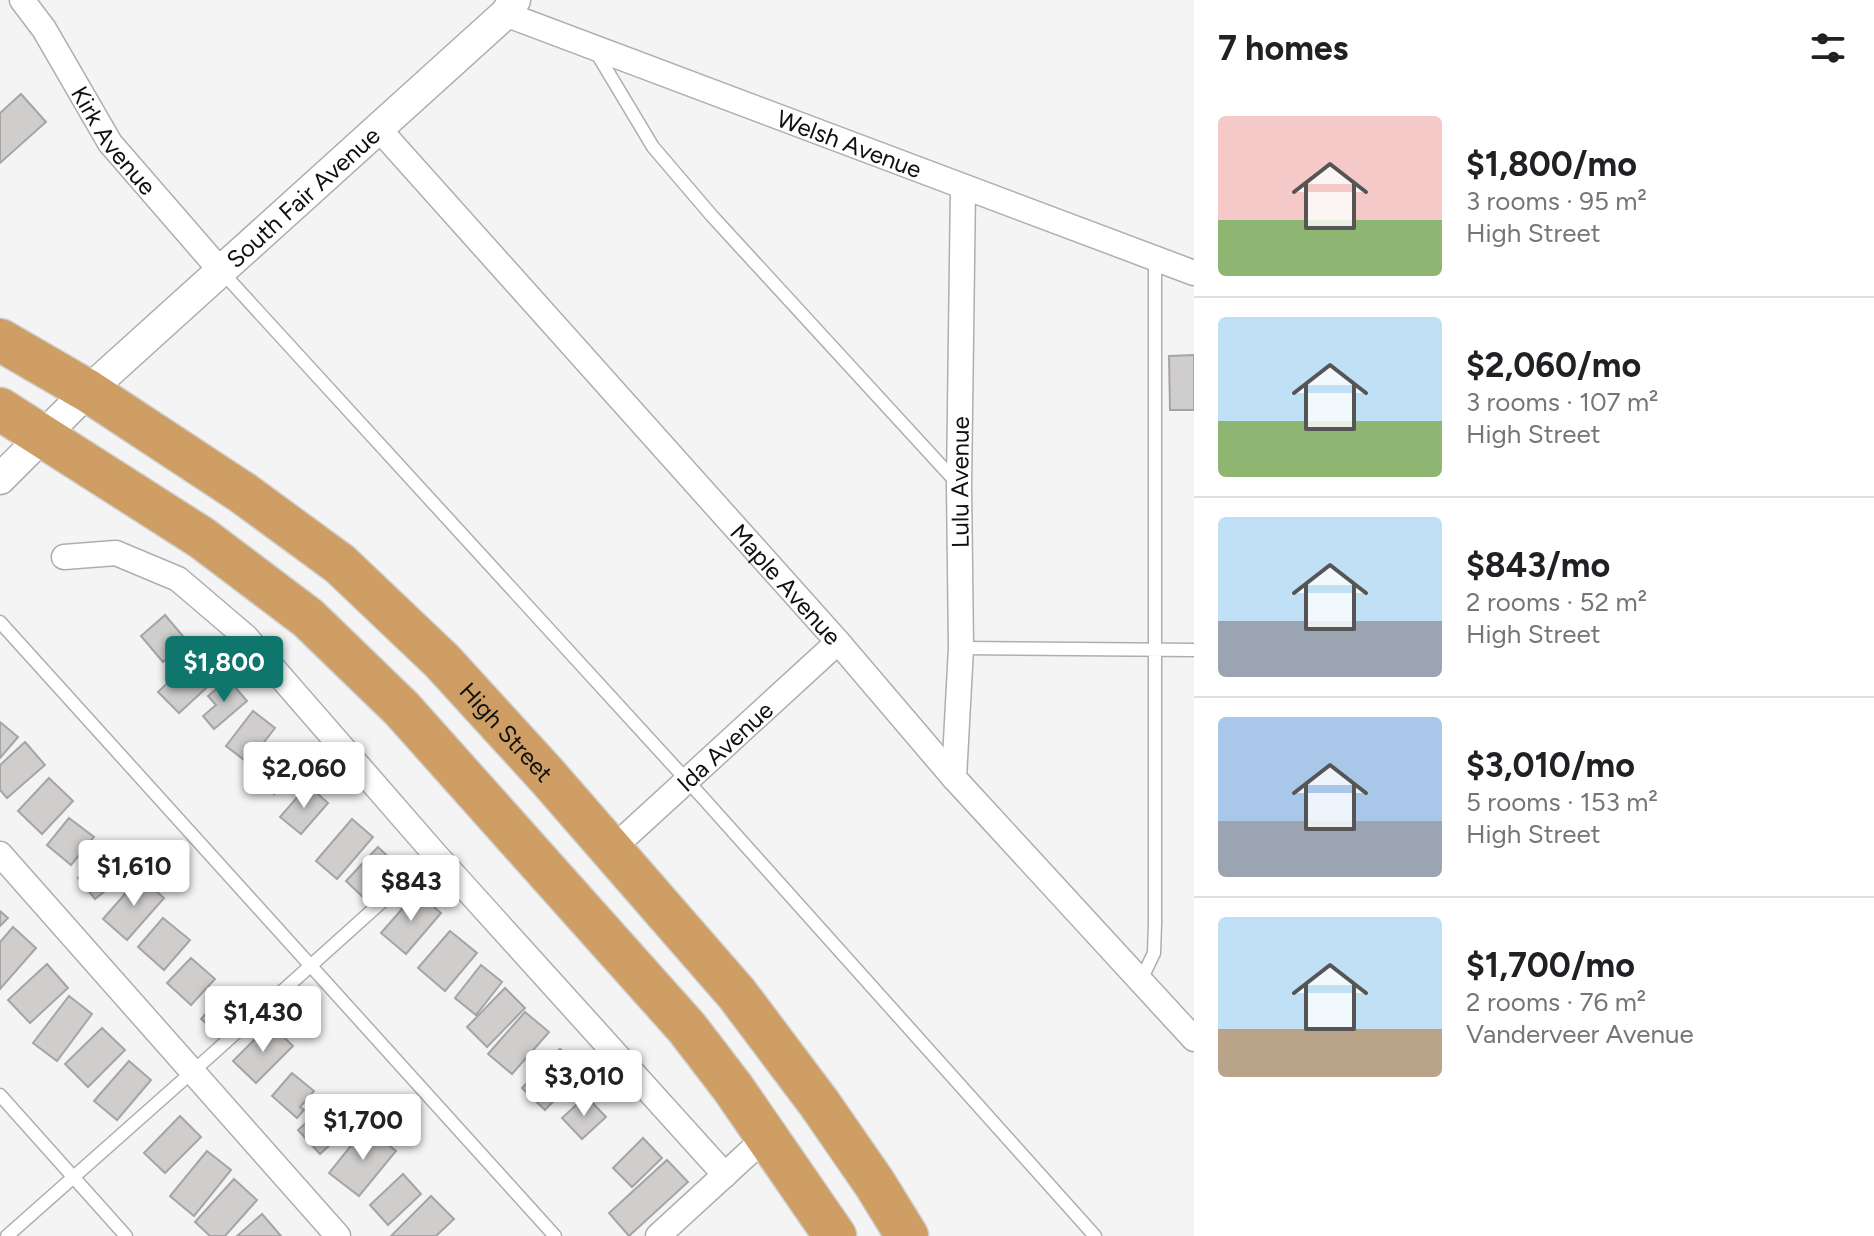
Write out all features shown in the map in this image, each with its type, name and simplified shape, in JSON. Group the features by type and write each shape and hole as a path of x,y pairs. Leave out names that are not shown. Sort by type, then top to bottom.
{"highway":[{"name":"High Street","path":"0,340 88,391 243,493 340,564 442,661 737,994 819,1103 907,1236"},
{"path":"0,409 202,538 308,618 402,709 687,1028 733,1088 835,1236"}],"street":[{"name":"Kirk Avenue","path":"22,0 44,29 110,143 221,271"},
{"name":"South Fair Avenue","path":"0,479 88,391 510,7"},
{"name":"Welsh Avenue","path":"510,7 592,46 1194,273"},
{"name":"Maple Avenue","path":"378,128 838,642 954,778 1194,1039"},
{"name":"Lulu Avenue","path":"954,778 961,648 959,485 963,187"},
{"path":"64,557 116,553 178,579 246,637 435,854 725,1175"},
{"name":"Ida Avenue","path":"611,850 838,642"},
{"path":"0,854 338,1236"},
{"path":"658,1236 766,1137"}],"lane":[{"path":"592,46 653,147 712,216 959,485"},
{"path":"1141,980 1154,953 1155,259"},
{"path":"221,271 687,780 1095,1236"},
{"path":"0,622 555,1236"},
{"path":"961,648 1194,650"},
{"path":"7,1236 435,854"},
{"path":"0,1095 126,1236"}],"building":[{"path":"21,94 46,122 0,163 0,113"},
{"path":"1194,355 1194,410 1170,410 1169,356"},
{"path":"165,615 187,641 163,662 141,636"},
{"path":"195,657 216,679 179,713 158,692"},
{"path":"228,679 247,701 214,729 203,716 216,705 208,696"},
{"path":"253,711 275,728 248,763 226,746"},
{"path":"0,722 18,737 0,758"},
{"path":"25,742 45,765 7,798 0,790 0,765"},
{"path":"287,747 305,765 274,794 257,774"},
{"path":"49,778 73,801 42,834 18,811"},
{"path":"308,785 328,803 301,834 280,817"},
{"path":"69,818 94,837 71,865 47,845"},
{"path":"352,819 373,837 337,879 316,861"},
{"path":"378,847 398,866 366,900 346,881"},
{"path":"104,856 121,878 95,899 78,878"},
{"path":"140,877 164,898 127,940 103,919"},
{"path":"417,892 441,913 406,954 381,933"},
{"path":"0,911 8,918 0,926"},
{"path":"163,918 190,940 164,970 138,947"},
{"path":"13,927 36,948 0,989 0,942"},
{"path":"450,931 477,953 445,991 418,968"},
{"path":"191,958 215,979 191,1005 167,983"},
{"path":"47,964 68,988 30,1023 8,1000"},
{"path":"481,965 502,982 476,1015 455,998"},
{"path":"505,988 525,1008 487,1047 467,1027"},
{"path":"227,990 248,1009 223,1038 201,1019"},
{"path":"69,996 92,1014 57,1061 33,1043"},
{"path":"525,1012 549,1032 512,1074 488,1054"},
{"path":"270,1024 293,1046 256,1083 233,1061"},
{"path":"102,1028 125,1050 88,1087 65,1064"},
{"path":"560,1049 583,1070 545,1110 522,1088"},
{"path":"129,1061 151,1080 117,1120 94,1101"},
{"path":"292,1073 314,1091 300,1107 304,1110 297,1118 272,1096"},
{"path":"586,1096 606,1117 582,1139 562,1118"},
{"path":"335,1097 356,1121 320,1154 298,1130"},
{"path":"180,1116 201,1137 165,1173 144,1153"},
{"path":"366,1127 396,1151 359,1196 329,1173"},
{"path":"643,1138 662,1158 632,1187 613,1168"},
{"path":"207,1151 231,1170 194,1216 170,1196"},
{"path":"667,1160 688,1182 629,1236 609,1213"},
{"path":"403,1174 421,1194 388,1225 370,1205"},
{"path":"234,1179 257,1200 225,1236 210,1236 195,1222"},
{"path":"431,1196 454,1219 436,1236 391,1236"},
{"path":"262,1214 281,1236 237,1236"}]}
